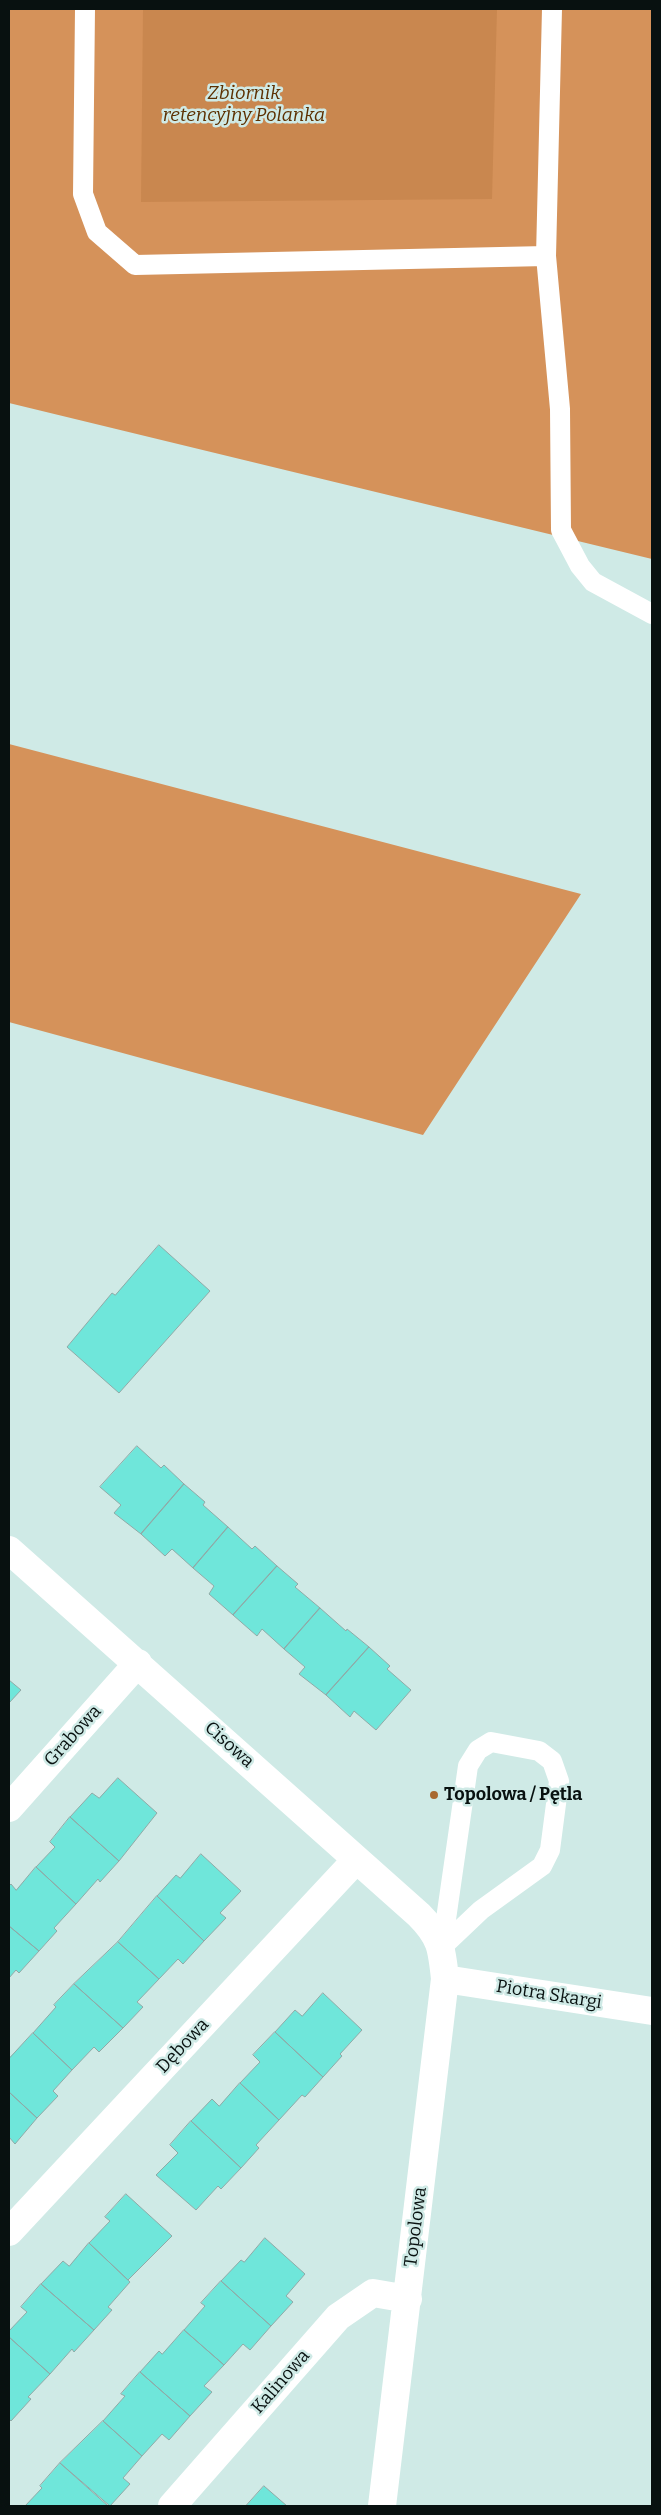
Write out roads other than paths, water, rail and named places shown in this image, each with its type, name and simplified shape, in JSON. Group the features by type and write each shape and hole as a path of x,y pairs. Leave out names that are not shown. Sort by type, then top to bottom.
{"street":[{"name":"Cisowa","path":"9,1550 138,1663 433,1929 442,1946"},
{"name":"Grabowa","path":"9,1808 138,1663"},
{"name":"Dębowa","path":"9,2232 356,1860"},
{"name":"Topolowa","path":"382,2506 445,1978 442,1946"},
{"name":"Piotra Skargi","path":"445,1978 652,2011"},
{"name":"Kalinowa","path":"172,2506 338,2317 373,2293 408,2299"}],"lane":[{"path":"85,9 83,194 97,232 135,265 546,256"},
{"path":"552,9 546,256 560,408 561,530 580,566 593,582 652,614"},
{"name":"Topolowa","path":"491,1742 539,1752 552,1761 560,1781 550,1850 542,1866 481,1910 442,1946 468,1766 478,1750 491,1742"}],"water":[{"name":"Zbiornik retencyjny Polanka","path":"143,9 497,9 492,199 141,202"}],"place":[{"name":"Topolowa / Pętla","path":"434,1795"}]}
